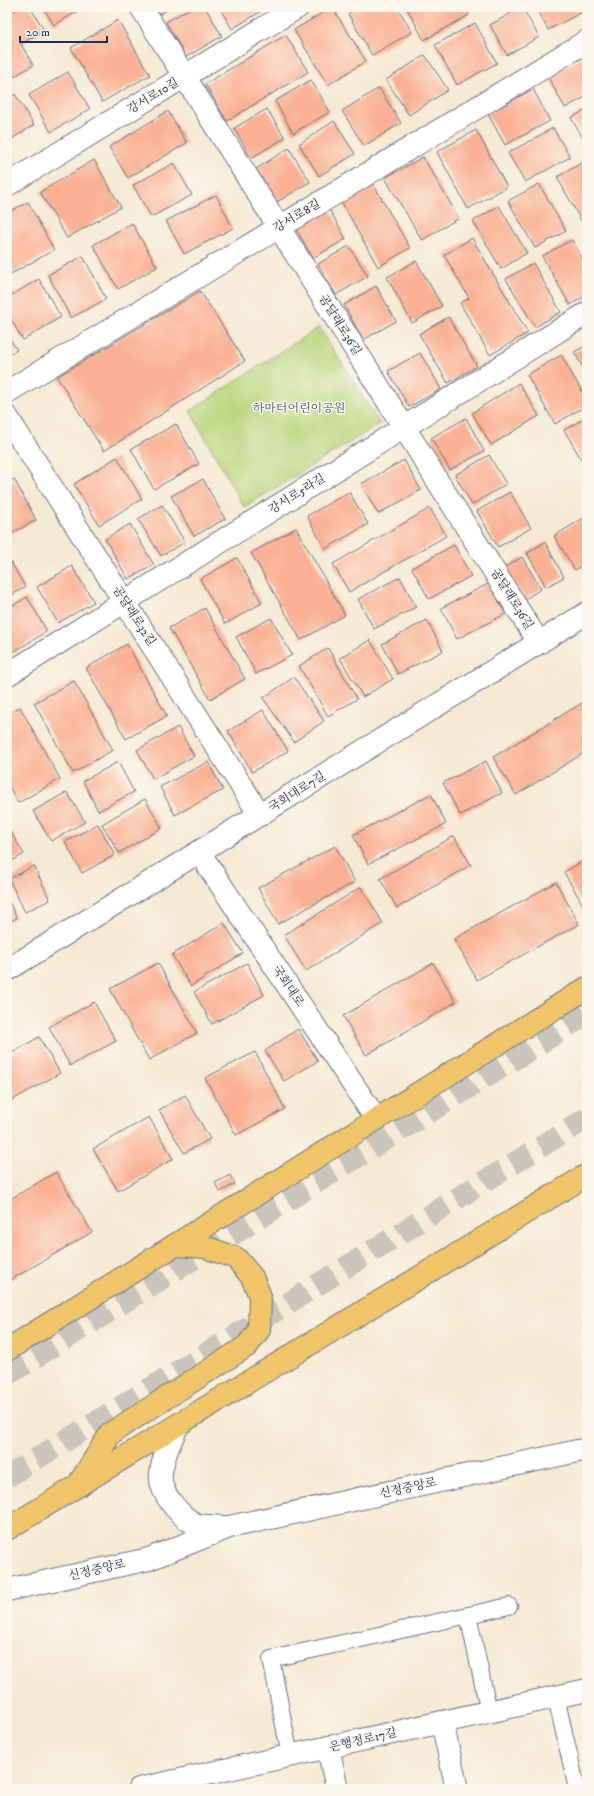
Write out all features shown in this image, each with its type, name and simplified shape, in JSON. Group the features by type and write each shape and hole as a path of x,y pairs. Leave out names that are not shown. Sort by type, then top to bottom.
{"main road":[{"path":"7,1350 587,988"},
{"path":"7,1529 587,1175"},
{"path":"77,1486 111,1433 246,1346 259,1330 260,1296 252,1277 236,1258 205,1247 175,1245"}],"street":[{"name":"곰달래로36길","path":"141,7 539,643"},
{"name":"강서로10길","path":"7,185 298,7"},
{"name":"강서로8길","path":"7,392 587,41"},
{"name":"강서로5라길","path":"7,675 587,313"},
{"name":"곰달래로32길","path":"7,417 260,815"},
{"name":"국회대로7길","path":"7,970 587,613"},
{"name":"국회대로","path":"199,852 376,1119"},
{"name":"신정중앙로","path":"178,1425 164,1458 160,1476 167,1498 180,1513 196,1524 229,1527"},
{"name":"신정중앙로","path":"7,1590 149,1559 229,1527 587,1449"},
{"name":"은행정로17길","path":"139,1789 215,1781 290,1756 587,1690"},
{"path":"442,1722 457,1789"},
{"path":"328,1747 337,1789"}],"lane":[{"path":"290,1756 272,1659 509,1606"},
{"path":"468,1615 489,1712"},
{"path":"556,1697 577,1789"}],"green space":[{"name":"하마터어린이공원","path":"319,327 380,424 244,507 190,411"}],"building":[{"path":"21,7 30,7 44,30 21,44 33,65 7,81 7,15"},
{"path":"43,7 85,7 54,25"},
{"path":"156,7 172,7 160,14"},
{"path":"192,7 205,7 222,36 186,57 166,22"},
{"path":"219,7 268,7 232,29"},
{"path":"332,7 366,61 328,85 294,30"},
{"path":"359,7 397,7 412,32 372,55 348,14"},
{"path":"406,7 465,7 469,15 424,40"},
{"path":"522,7 539,37 507,55 490,25"},
{"path":"536,7 584,7 586,10 548,30"},
{"path":"118,20 150,75 102,102 71,48"},
{"path":"475,23 497,63 457,85 435,45"},
{"path":"286,35 308,72 227,121 205,84"},
{"path":"425,55 448,90 409,115 386,80"},
{"path":"587,55 587,96 565,108 548,77"},
{"path":"68,72 90,109 51,132 29,95"},
{"path":"311,80 330,112 293,133 275,101"},
{"path":"379,88 401,123 364,146 342,111"},
{"path":"533,89 550,121 505,145 488,114"},
{"path":"15,94 34,125 7,142 7,99"},
{"path":"267,109 285,138 251,158 234,128"},
{"path":"587,109 587,145 571,118"},
{"path":"168,111 187,143 128,178 109,147"},
{"path":"334,121 355,154 319,176 299,144"},
{"path":"553,128 570,157 525,182 508,153"},
{"path":"476,130 507,187 468,209 437,152"},
{"path":"289,148 310,182 277,202 256,169"},
{"path":"423,157 459,218 422,240 385,178"},
{"path":"94,160 121,207 67,238 40,192"},
{"path":"587,160 587,231 557,177"},
{"path":"174,163 192,195 151,217 133,185"},
{"path":"373,184 410,248 378,267 341,201"},
{"path":"539,184 566,231 535,248 508,201"},
{"path":"216,195 233,228 184,254 166,221"},
{"path":"28,202 54,250 7,276 7,213"},
{"path":"499,206 527,253 501,269 473,221"},
{"path":"329,209 346,239 313,258 296,229"},
{"path":"132,223 157,267 118,289 93,245"},
{"path":"472,238 528,333 490,355 460,303 469,298 444,255"},
{"path":"572,240 587,267 587,295 570,305 542,256"},
{"path":"349,246 368,276 336,295 318,264"},
{"path":"83,256 106,299 71,318 48,275"},
{"path":"416,261 442,306 412,323 387,277"},
{"path":"533,263 561,312 535,327 506,279"},
{"path":"39,279 61,317 23,340 7,313 7,298"},
{"path":"376,286 396,321 363,340 344,305"},
{"path":"200,291 245,361 104,451 57,377"},
{"path":"448,317 477,366 448,383 419,334"},
{"path":"7,334 17,350 7,355"},
{"path":"587,345 587,374 574,352"},
{"path":"420,353 441,389 409,407 388,371"},
{"path":"561,355 587,400 587,405 555,424 527,375"},
{"path":"519,383 539,416 491,445 472,413"},
{"path":"587,417 587,469 564,430"},
{"path":"466,418 484,451 450,470 431,438"},
{"path":"176,424 199,464 154,489 131,449"},
{"path":"489,455 506,484 472,505 455,475"},
{"path":"117,457 142,499 99,525 74,484"},
{"path":"404,460 421,490 378,514 361,484"},
{"path":"14,479 36,520 7,536 7,483"},
{"path":"203,479 225,519 194,536 171,496"},
{"path":"349,492 368,524 325,549 307,516"},
{"path":"510,492 531,528 498,547 477,511"},
{"path":"162,505 185,542 161,556 138,519"},
{"path":"430,508 446,536 349,592 333,564"},
{"path":"587,516 587,562 575,570 554,536"},
{"path":"130,524 154,565 128,579 105,539"},
{"path":"296,528 345,615 301,640 251,553"},
{"path":"545,542 564,577 546,587 527,553"},
{"path":"454,545 471,576 429,599 412,568"},
{"path":"7,555 25,587 7,598"},
{"path":"522,557 541,589 525,599 505,567"},
{"path":"237,558 262,603 225,624 200,579"},
{"path":"72,566 94,602 58,623 37,587"},
{"path":"400,577 416,607 374,629 358,599"},
{"path":"490,583 505,614 457,639 441,608"},
{"path":"27,597 47,631 12,653 7,644 7,609"},
{"path":"205,608 245,679 210,699 169,628"},
{"path":"271,618 292,655 256,674 236,637"},
{"path":"427,620 443,651 398,674 382,644"},
{"path":"370,640 393,679 363,697 340,658"},
{"path":"127,644 167,716 126,739 86,668"},
{"path":"328,648 357,699 328,716 299,666"},
{"path":"294,677 324,721 294,742 263,698"},
{"path":"74,681 113,750 73,773 34,703"},
{"path":"587,700 587,751 516,795 493,757"},
{"path":"20,707 60,779 18,803 7,782 7,714"},
{"path":"263,710 288,751 252,772 228,731"},
{"path":"178,727 194,756 153,779 137,750"},
{"path":"486,761 502,793 460,815 443,783"},
{"path":"118,762 134,792 98,811 83,781"},
{"path":"208,762 223,790 175,815 160,787"},
{"path":"67,792 85,822 51,841 33,811"},
{"path":"431,794 446,824 368,864 353,835"},
{"path":"145,799 162,828 119,853 102,824"},
{"path":"98,824 115,855 82,873 65,842"},
{"path":"7,826 24,854 7,864"},
{"path":"454,836 471,865 397,908 380,879"},
{"path":"335,846 355,882 278,924 258,888"},
{"path":"587,859 587,912 564,872"},
{"path":"34,866 50,900 25,912 9,879"},
{"path":"556,882 579,924 477,980 454,939"},
{"path":"361,887 383,923 306,971 284,935"},
{"path":"7,898 17,918 7,923"},
{"path":"224,923 243,953 191,986 172,955"},
{"path":"158,963 197,1033 149,1060 110,989"},
{"path":"247,963 264,995 212,1024 194,992"},
{"path":"433,963 456,1002 366,1055 343,1016"},
{"path":"94,1002 116,1041 70,1066 49,1027"},
{"path":"298,1029 318,1061 284,1081 265,1051"},
{"path":"39,1037 60,1073 7,1103 7,1056"},
{"path":"255,1052 285,1109 236,1135 205,1078"},
{"path":"185,1095 210,1139 184,1153 159,1110"},
{"path":"149,1117 173,1159 118,1191 93,1149"},
{"path":"56,1172 92,1232 7,1282 7,1201"},
{"path":"230,1175 235,1184 220,1192 215,1183"}],"tunnel":[{"path":"7,1375 587,1014"},
{"path":"7,1477 587,1118"}]}
